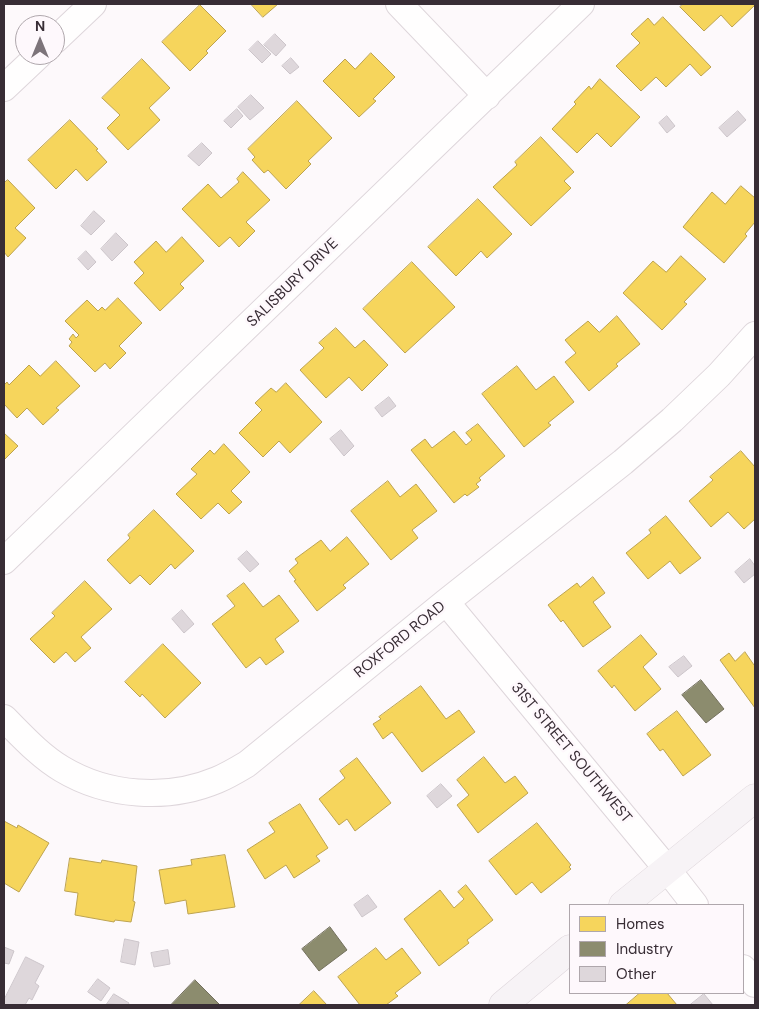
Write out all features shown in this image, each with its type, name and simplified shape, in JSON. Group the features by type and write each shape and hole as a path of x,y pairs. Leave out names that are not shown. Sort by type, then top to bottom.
{"street":[{"path":"65,31 93,4"},
{"path":"399,4 487,96"},
{"name":"SALISBURY DRIVE","path":"4,561 581,4"},
{"path":"4,88 28,65"},
{"name":"ROXFORD ROAD","path":"4,718 39,752 61,768 88,782 117,790 153,794 182,791 216,781 248,764 446,602 623,462 672,420 719,375 755,335"},
{"name":"31ST STREET SOUTHWEST","path":"446,602 694,904"},
{"path":"624,904 755,798"},
{"path":"503,1005 569,950"},
{"path":"744,969 755,984"}],"building: Homes":[{"path":"251,4 278,4 263,17"},
{"path":"683,4 755,5 732,27 721,15 704,31 680,7"},
{"path":"200,5 226,31 190,71 162,42"},
{"path":"663,17 711,67 701,76 690,64 666,87 656,77 641,91 616,66 640,43 631,34 648,18 654,25"},
{"path":"371,53 395,77 373,99 376,101 359,117 323,81 345,59 355,69"},
{"path":"142,59 170,88 149,108 160,120 128,150 107,128 120,115 102,98"},
{"path":"600,79 640,117 611,147 597,133 577,153 552,129 576,104 574,102 589,86 591,89"},
{"path":"297,101 332,138 308,161 311,164 286,189 268,170 264,173 252,160 255,157 248,149"},
{"path":"70,120 98,149 96,150 107,162 87,181 76,169 56,189 28,160"},
{"path":"541,137 574,172 564,181 571,188 531,226 493,187 517,165 515,162"},
{"path":"243,172 270,200 246,222 255,231 239,247 230,237 219,247 182,209 208,184 221,198 239,182 237,179"},
{"path":"8,180 35,208 15,228 26,238 8,257 4,252 4,183"},
{"path":"741,186 755,198 755,222 745,234 747,236 724,263 683,227 712,192 725,204"},
{"path":"478,199 512,234 487,258 481,251 456,276 428,247"},
{"path":"182,237 204,261 180,284 184,288 160,311 134,283 144,273 134,262 156,241 166,252"},
{"path":"681,256 706,279 684,302 687,304 662,330 623,293 653,261 666,272"},
{"path":"412,262 455,307 405,353 363,309"},
{"path":"118,298 142,323 119,346 126,353 110,369 105,363 95,372 69,346 72,342 69,339 73,334 76,338 79,335 65,321 87,300 98,311 102,307 105,310"},
{"path":"617,316 640,344 616,364 618,366 589,391 565,362 576,353 565,340 588,321 599,332"},
{"path":"336,328 355,348 364,340 388,365 362,391 349,377 326,398 300,370 324,348 319,343"},
{"path":"56,361 80,386 56,408 59,410 43,425 27,408 17,418 4,404 4,385 7,382 9,385 29,365 40,376"},
{"path":"517,366 536,390 554,376 574,402 548,423 551,425 524,447 482,394"},
{"path":"286,383 322,422 290,453 279,441 263,457 239,433 262,410 255,403 271,388 276,392"},
{"path":"478,424 505,456 479,478 481,480 476,484 479,487 467,496 465,494 454,503 411,450 425,439 432,448 454,431 466,445 472,440 466,433"},
{"path":"4,433 18,446 4,460"},
{"path":"224,444 250,472 231,491 242,502 229,514 218,503 201,519 176,494 197,474 191,469 210,450 214,454"},
{"path":"741,451 755,467 755,519 744,529 728,512 711,527 689,501 713,480 710,477"},
{"path":"388,481 400,497 416,484 437,511 412,530 418,538 391,560 351,511"},
{"path":"154,510 194,551 175,569 171,564 150,585 140,575 130,584 107,560 130,538 128,535"},
{"path":"666,516 701,558 680,574 670,561 648,579 626,553 651,533 649,530"},
{"path":"347,537 369,564 343,585 346,588 317,611 294,581 296,580 289,571 298,563 295,559 321,540 330,551"},
{"path":"593,577 605,593 593,602 611,627 583,647 563,620 561,622 548,605 577,583 580,587"},
{"path":"85,581 112,609 81,637 91,648 75,662 66,652 54,663 30,639 55,616 52,613"},
{"path":"244,583 263,607 279,595 299,621 275,639 284,652 266,665 260,657 246,668 212,624 235,606 227,596"},
{"path":"641,635 657,654 643,667 661,689 635,711 614,685 612,688 598,671"},
{"path":"163,644 201,683 165,718 142,694 140,697 125,682"},
{"path":"745,652 755,664 755,708 720,660 729,653 735,661"},
{"path":"421,686 446,719 459,710 475,732 422,772 392,732 383,739 373,724 381,719 379,717"},
{"path":"677,711 711,755 683,776 663,749 660,751 647,734"},
{"path":"484,757 505,783 515,776 528,793 478,833 457,805 469,795 457,780"},
{"path":"357,758 391,803 355,831 347,819 339,825 319,799 345,778 340,771"},
{"path":"300,804 328,848 316,856 320,861 294,878 286,865 265,879 247,850 275,832 269,823"},
{"path":"4,821 17,828 18,825 49,843 19,892 4,883"},
{"path":"537,823 571,865 569,867 571,869 541,893 532,882 516,895 489,861"},
{"path":"225,855 235,907 188,914 186,900 165,904 159,870 192,865 191,860"},
{"path":"70,858 101,863 102,860 137,866 133,901 135,902 131,922 115,920 114,922 75,915 78,893 65,891"},
{"path":"466,885 493,920 467,940 469,943 439,966 404,919 440,890 454,908 464,899 458,892"},
{"path":"376,948 386,960 402,948 421,973 395,993 398,996 386,1005 360,1005 338,977"},
{"path":"314,991 327,1005 299,1005"},
{"path":"639,994 668,994 677,1005 626,1005"}],"building: Industry":[{"path":"701,680 724,709 706,723 682,695"},
{"path":"330,927 347,950 319,971 302,949"},
{"path":"195,980 220,1005 171,1005"}],"building: Other":[{"path":"275,34 286,45 276,56 264,45"},
{"path":"258,41 271,54 262,63 249,50"},
{"path":"291,58 299,67 290,74 282,66"},
{"path":"251,95 264,108 250,120 238,107"},
{"path":"237,109 243,116 231,128 224,121"},
{"path":"738,111 746,120 727,137 719,128"},
{"path":"667,116 675,126 667,133 659,123"},
{"path":"202,143 212,153 199,166 188,156"},
{"path":"94,211 105,221 91,235 81,226"},
{"path":"116,233 128,245 112,261 101,249"},
{"path":"86,251 96,262 88,270 78,259"},
{"path":"389,397 396,406 382,417 375,408"},
{"path":"341,430 354,446 344,456 330,439"},
{"path":"247,551 259,564 250,572 238,559"},
{"path":"750,559 755,566 755,574 744,583 735,572"},
{"path":"182,610 194,624 184,633 172,619"},
{"path":"684,656 692,666 678,677 669,667"},
{"path":"441,784 452,796 437,808 427,796"},
{"path":"368,895 377,907 362,917 354,905"},
{"path":"125,939 139,942 135,965 121,962"},
{"path":"4,947 14,951 9,964 4,963"},
{"path":"168,950 170,964 154,967 151,953"},
{"path":"26,957 44,966 35,983 39,986 32,1000 29,998 25,1005 4,1005 4,1000"},
{"path":"98,979 110,988 101,1001 88,992"},
{"path":"114,994 129,1003 128,1005 107,1004"},
{"path":"704,994 713,1005 690,1005"}]}
